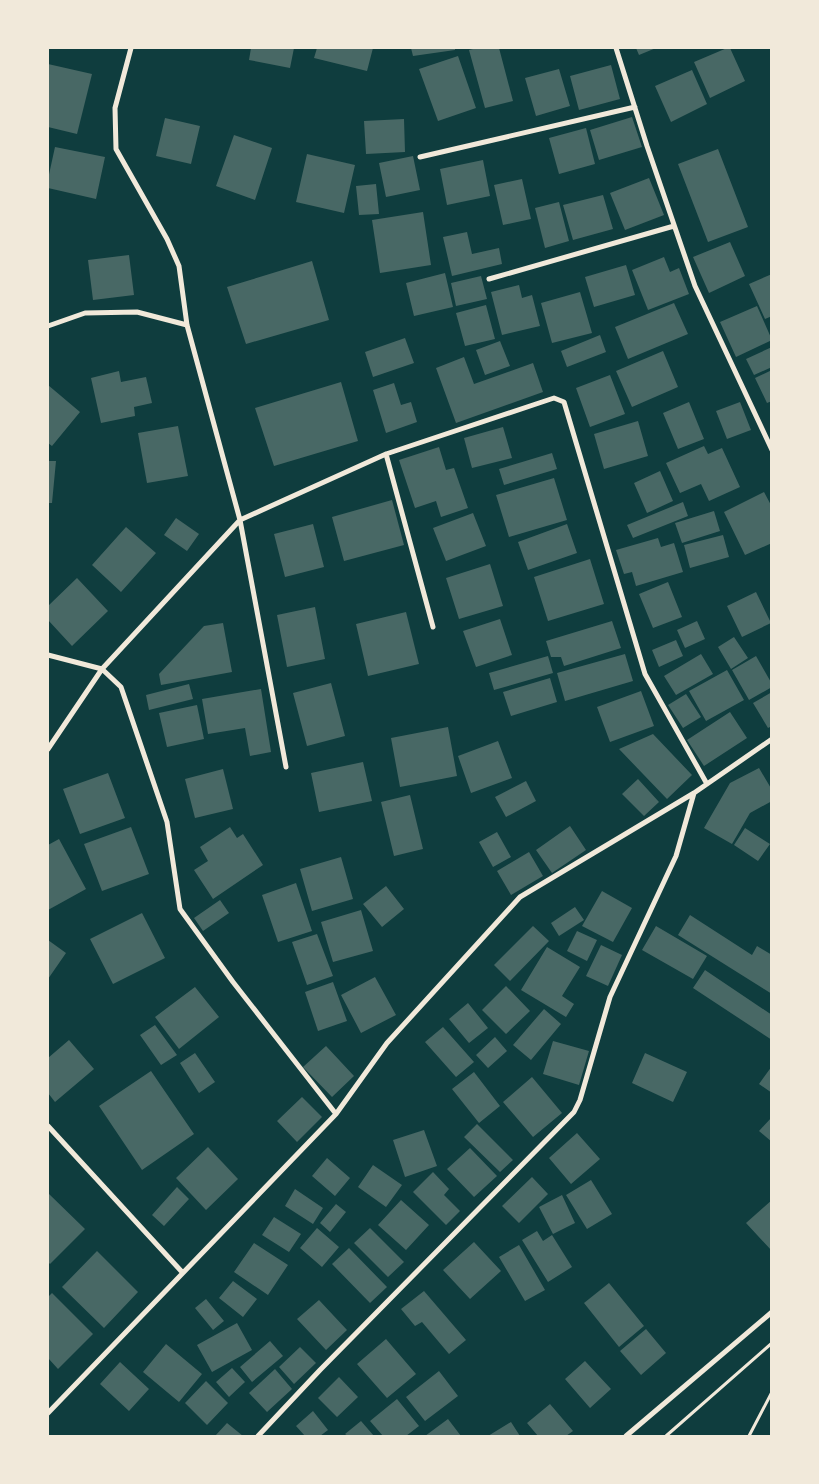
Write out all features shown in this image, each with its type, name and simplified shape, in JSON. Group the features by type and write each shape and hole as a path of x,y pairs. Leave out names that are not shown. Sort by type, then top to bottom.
{"street":[{"path":"132,48 115,108 116,149 167,239 179,266 187,325 240,520 286,767"},
{"path":"616,48 695,286 772,450"},
{"path":"420,157 635,107"},
{"path":"489,279 674,226"},
{"path":"48,326 85,313 137,312 187,325"},
{"path":"48,749 102,669 240,520 386,454 554,398 564,402 645,674 707,784"},
{"path":"386,454 433,627"},
{"path":"48,655 102,669 121,687 167,822 180,909 336,1114"},
{"path":"48,1413 336,1114 388,1043 520,897 694,793 772,739"},
{"path":"258,1436 320,1370 574,1112 580,1100 610,997 676,856 694,793"},
{"path":"48,1126 50,1134 105,1188 182,1272"},
{"path":"626,1436 772,1312"}],"path":[{"path":"666,1436 772,1343"},
{"path":"749,1436 772,1392"}],"building":[{"path":"251,48 294,48 290,68 249,60"},
{"path":"317,48 373,48 367,71 314,58"},
{"path":"411,48 455,48 455,50 413,56"},
{"path":"499,48 513,101 485,108 469,50"},
{"path":"636,48 656,48 639,55"},
{"path":"730,48 745,81 710,98 694,62"},
{"path":"458,56 476,108 438,121 419,69"},
{"path":"48,64 92,74 77,134 48,127"},
{"path":"611,65 620,99 579,110 570,76"},
{"path":"559,69 570,106 536,116 525,78"},
{"path":"692,70 707,104 671,122 655,86"},
{"path":"632,117 642,147 599,160 590,130"},
{"path":"165,118 200,126 191,164 156,156"},
{"path":"404,119 405,152 366,154 364,121"},
{"path":"586,128 595,164 559,174 549,138"},
{"path":"234,135 272,148 255,200 216,186"},
{"path":"55,147 105,157 96,199 48,188 48,179"},
{"path":"718,149 748,227 708,242 678,164"},
{"path":"307,154 355,165 344,213 296,202"},
{"path":"413,156 420,190 386,197 379,163"},
{"path":"483,160 490,196 447,205 440,169"},
{"path":"649,178 664,215 625,230 610,193"},
{"path":"522,179 531,219 503,225 494,185"},
{"path":"376,184 379,214 359,215 356,186"},
{"path":"603,195 613,229 573,240 563,205"},
{"path":"559,202 569,241 545,248 535,208"},
{"path":"423,212 431,265 380,273 372,220"},
{"path":"467,232 472,254 499,248 502,264 452,276 443,237"},
{"path":"730,242 745,276 709,293 693,257"},
{"path":"129,255 134,295 93,300 88,260"},
{"path":"664,257 670,272 679,268 689,294 648,310 632,270"},
{"path":"312,261 329,320 246,344 227,287"},
{"path":"626,265 635,295 594,307 585,277"},
{"path":"445,273 453,307 414,316 406,283"},
{"path":"772,274 772,316 765,319 749,284"},
{"path":"481,276 487,299 456,306 451,283"},
{"path":"519,285 522,298 532,295 540,326 502,335 491,292"},
{"path":"580,292 592,333 552,343 541,303"},
{"path":"674,303 688,334 628,359 615,327"},
{"path":"486,305 495,339 465,346 456,313"},
{"path":"757,306 772,340 736,357 720,322"},
{"path":"600,335 606,352 567,367 561,351"},
{"path":"405,338 414,363 373,377 365,352"},
{"path":"500,341 510,366 485,375 476,350"},
{"path":"772,347 772,367 754,375 746,359"},
{"path":"663,351 678,387 632,407 616,371"},
{"path":"464,357 474,384 533,363 543,392 456,423 436,368"},
{"path":"772,370 772,401 767,403 755,378"},
{"path":"119,371 121,382 146,377 152,403 134,407 135,416 101,423 91,378"},
{"path":"610,375 625,414 590,427 576,388"},
{"path":"341,382 358,441 274,466 255,408"},
{"path":"394,383 401,405 411,402 417,422 386,433 373,390"},
{"path":"48,385 80,412 52,446 48,443"},
{"path":"689,402 704,439 678,449 663,413"},
{"path":"740,402 751,430 727,439 716,411"},
{"path":"638,421 648,456 604,469 594,434"},
{"path":"178,426 188,476 147,483 138,433"},
{"path":"503,427 512,458 472,468 464,438"},
{"path":"704,446 708,454 722,448 740,487 709,501 701,484 680,493 666,463"},
{"path":"439,447 446,470 454,468 468,508 441,517 436,501 415,508 399,460"},
{"path":"552,453 557,469 504,485 499,469"},
{"path":"48,461 56,461 52,503 48,503"},
{"path":"660,471 673,501 647,513 634,483"},
{"path":"554,478 567,520 509,537 496,495"},
{"path":"764,492 772,507 772,543 745,555 724,512"},
{"path":"392,500 404,545 344,561 332,517"},
{"path":"683,502 688,516 633,538 627,525"},
{"path":"714,511 720,531 682,543 675,523"},
{"path":"473,513 486,546 446,561 433,528"},
{"path":"176,518 199,534 187,551 164,535"},
{"path":"313,524 324,567 285,577 274,534"},
{"path":"567,524 577,553 528,570 518,542"},
{"path":"126,527 156,553 121,592 92,565"},
{"path":"723,535 729,557 690,568 684,545"},
{"path":"658,538 661,547 674,543 683,572 636,586 632,572 624,574 616,550"},
{"path":"590,559 604,604 548,621 534,577"},
{"path":"490,564 503,606 459,619 446,578"},
{"path":"77,578 108,611 72,646 48,620 48,606"},
{"path":"668,582 682,617 653,628 639,594"},
{"path":"756,592 771,623 742,637 727,606"},
{"path":"315,607 325,659 287,667 277,615"},
{"path":"406,612 419,664 368,676 356,624"},
{"path":"500,619 512,655 476,667 463,631"},
{"path":"612,621 621,648 564,666 561,657 551,657 546,641"},
{"path":"697,621 705,639 685,648 677,630"},
{"path":"223,623 232,672 161,685 159,674 204,626"},
{"path":"734,637 748,658 731,669 718,647"},
{"path":"676,640 683,656 659,667 652,650"},
{"path":"625,654 633,681 565,701 557,673"},
{"path":"701,654 713,674 676,695 664,676"},
{"path":"548,656 553,673 494,690 489,673"},
{"path":"756,656 772,687 749,700 732,670"},
{"path":"727,670 744,700 706,721 689,691"},
{"path":"550,678 557,702 511,716 503,692"},
{"path":"331,683 345,736 307,746 293,693"},
{"path":"189,684 193,699 149,710 146,695"},
{"path":"261,689 271,752 250,756 245,728 208,734 202,699"},
{"path":"641,691 654,726 610,742 597,707"},
{"path":"772,692 772,726 768,728 753,703"},
{"path":"686,694 701,717 683,728 668,705"},
{"path":"197,705 204,739 167,747 159,713"},
{"path":"730,712 747,738 704,766 687,740"},
{"path":"448,727 457,776 400,787 391,738"},
{"path":"653,734 692,775 667,799 619,749"},
{"path":"498,741 512,778 471,793 458,756"},
{"path":"363,762 372,801 319,812 311,773"},
{"path":"759,768 772,790 772,801 750,813 732,844 704,828 730,783"},
{"path":"223,769 233,809 195,818 185,779"},
{"path":"108,773 125,818 80,834 63,789"},
{"path":"638,779 659,802 644,816 622,794"},
{"path":"526,781 536,801 506,817 495,797"},
{"path":"410,795 423,849 394,856 381,802"},
{"path":"570,826 586,850 552,873 536,850"},
{"path":"131,827 149,874 102,891 84,844"},
{"path":"230,827 237,838 243,834 263,865 213,899 194,870 208,861 200,847"},
{"path":"745,828 770,844 758,861 734,845"},
{"path":"497,832 511,857 493,867 479,842"},
{"path":"59,839 86,889 48,910 48,845"},
{"path":"529,852 543,876 511,895 497,871"},
{"path":"341,857 353,899 312,911 300,869"},
{"path":"296,883 312,931 278,942 262,895"},
{"path":"386,886 404,909 382,927 363,904"},
{"path":"602,891 632,908 613,942 582,926"},
{"path":"220,900 229,913 203,931 194,918"},
{"path":"575,907 584,920 559,936 551,923"},
{"path":"361,910 373,951 333,962 321,922"},
{"path":"142,913 165,958 113,984 90,939"},
{"path":"690,915 752,955 757,946 772,955 772,994 678,935"},
{"path":"533,926 549,941 510,981 494,965"},
{"path":"656,926 707,956 693,979 642,950"},
{"path":"577,931 597,940 587,961 567,951"},
{"path":"317,934 333,976 307,985 292,942"},
{"path":"48,940 66,953 48,979"},
{"path":"601,945 622,955 608,986 586,976"},
{"path":"547,947 580,967 562,996 574,1004 566,1017 521,990"},
{"path":"705,970 772,1015 772,1040 693,988"},
{"path":"375,977 396,1015 361,1033 341,995"},
{"path":"333,982 347,1021 318,1031 305,992"},
{"path":"506,986 530,1011 506,1034 482,1010"},
{"path":"195,987 219,1017 179,1049 155,1017"},
{"path":"468,1003 488,1028 469,1043 449,1019"},
{"path":"544,1009 561,1024 531,1060 513,1045"},
{"path":"155,1025 177,1055 161,1065 140,1035"},
{"path":"443,1027 474,1062 456,1077 425,1042"},
{"path":"495,1037 507,1051 488,1068 476,1055"},
{"path":"69,1040 94,1069 55,1102 48,1093 48,1058"},
{"path":"553,1041 589,1051 579,1085 543,1074"},
{"path":"326,1046 354,1076 332,1097 303,1067"},
{"path":"195,1053 215,1082 199,1093 180,1063"},
{"path":"645,1053 687,1072 673,1102 632,1083"},
{"path":"772,1066 772,1093 759,1084"},
{"path":"151,1071 194,1134 142,1170 99,1106"},
{"path":"474,1072 500,1106 479,1123 452,1089"},
{"path":"532,1077 562,1113 533,1137 503,1102"},
{"path":"302,1097 322,1117 297,1142 277,1121"},
{"path":"772,1117 772,1142 759,1131"},
{"path":"477,1124 513,1160 500,1172 464,1137"},
{"path":"424,1130 437,1166 405,1177 393,1140"},
{"path":"577,1133 600,1159 571,1184 549,1158"},
{"path":"208,1147 238,1179 206,1210 176,1178"},
{"path":"470,1148 497,1176 474,1197 447,1169"},
{"path":"327,1158 350,1178 335,1196 312,1176"},
{"path":"373,1165 402,1185 386,1207 358,1187"},
{"path":"433,1172 449,1189 444,1195 460,1211 446,1225 413,1192"},
{"path":"532,1177 548,1194 519,1223 502,1206"},
{"path":"591,1180 612,1214 587,1229 566,1195"},
{"path":"177,1187 189,1199 164,1226 152,1215"},
{"path":"295,1189 323,1208 313,1224 285,1206"},
{"path":"48,1193 85,1229 50,1264 48,1262"},
{"path":"562,1195 575,1223 553,1234 539,1207"},
{"path":"401,1200 429,1225 406,1250 378,1225"},
{"path":"772,1200 772,1251 746,1223"},
{"path":"336,1204 346,1212 330,1232 320,1223"},
{"path":"274,1217 301,1234 289,1252 262,1235"},
{"path":"317,1228 339,1247 322,1267 300,1248"},
{"path":"370,1228 404,1262 388,1277 354,1243"},
{"path":"537,1231 543,1241 552,1235 572,1267 548,1282 522,1240"},
{"path":"474,1242 501,1271 470,1299 443,1270"},
{"path":"254,1243 288,1265 268,1295 234,1272"},
{"path":"519,1245 545,1290 525,1301 499,1257"},
{"path":"349,1248 387,1287 370,1303 332,1264"},
{"path":"97,1251 138,1292 104,1328 62,1287"},
{"path":"233,1281 257,1299 243,1317 219,1298"},
{"path":"609,1283 644,1326 619,1347 584,1303"},
{"path":"424,1291 466,1340 449,1354 422,1322 415,1326 401,1309"},
{"path":"52,1293 93,1334 58,1369 48,1358 48,1297"},
{"path":"206,1299 224,1321 213,1330 195,1308"},
{"path":"319,1300 347,1330 326,1350 297,1319"},
{"path":"237,1323 252,1350 212,1372 197,1345"},
{"path":"646,1329 666,1353 641,1375 620,1351"},
{"path":"386,1339 416,1374 387,1398 357,1364"},
{"path":"270,1341 283,1356 252,1382 240,1367"},
{"path":"166,1344 202,1374 179,1402 143,1372"},
{"path":"300,1347 316,1363 294,1384 279,1367"},
{"path":"585,1361 611,1389 590,1408 565,1379"},
{"path":"120,1362 149,1389 129,1411 100,1384"},
{"path":"232,1368 245,1382 229,1397 216,1382"},
{"path":"275,1369 292,1389 267,1412 249,1393"},
{"path":"439,1371 458,1396 425,1421 406,1397"},
{"path":"339,1377 358,1397 337,1417 318,1398"},
{"path":"206,1381 228,1403 207,1425 185,1403"},
{"path":"397,1399 419,1426 406,1436 383,1436 370,1421"},
{"path":"550,1404 573,1431 566,1436 538,1436 527,1423"},
{"path":"313,1411 328,1430 320,1436 305,1436 296,1426"},
{"path":"448,1419 461,1436 425,1436"},
{"path":"361,1421 374,1436 348,1436 345,1434"},
{"path":"511,1422 520,1436 488,1436"},
{"path":"227,1423 243,1436 215,1436"}]}
